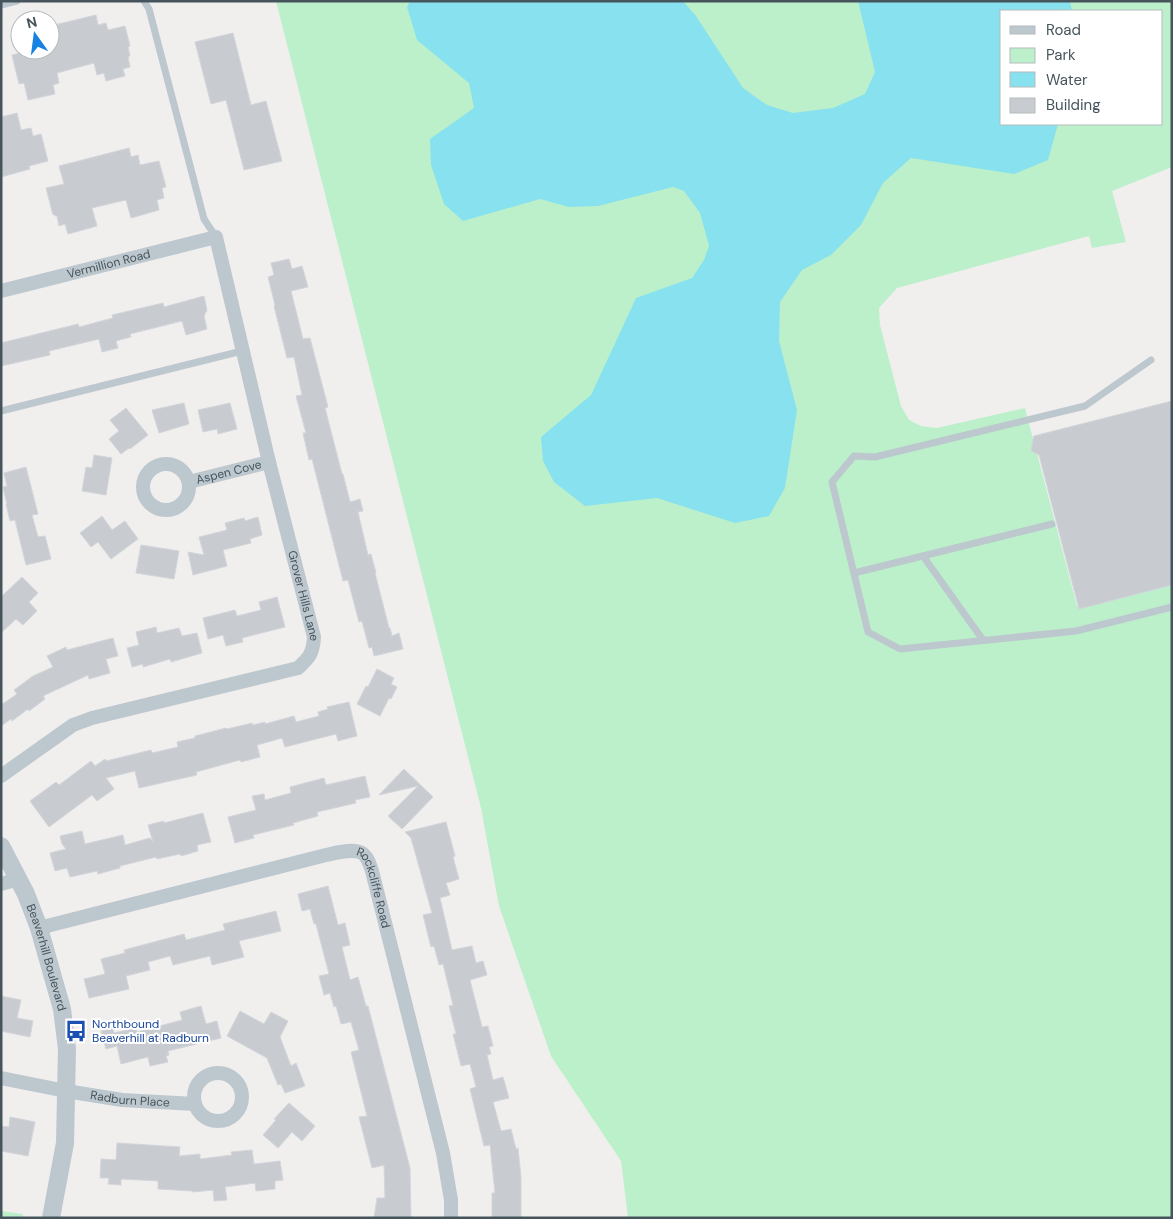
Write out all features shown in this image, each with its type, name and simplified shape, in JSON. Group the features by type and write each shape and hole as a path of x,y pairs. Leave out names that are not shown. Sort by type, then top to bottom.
{"street":[{"name":"Vermillion Road","path":"1,291 216,237"},
{"name":"Grover Hills Lane","path":"1,776 73,725 92,718 298,668 308,660 313,649 314,637 269,462 216,237"},
{"name":"Aspen Cove","path":"189,482 269,462"},
{"name":"Beaverhill Boulevard","path":"1,846 26,894 39,928 62,1009 67,1049 65,1143 51,1218"},
{"name":"Rockcliffe Road","path":"39,928 326,855 346,851 362,853 368,860 372,870 443,1153 451,1200 451,1218"},
{"path":"1,884 19,879"},
{"name":"Radburn Place","path":"1,1078 122,1100 195,1104"}],"lane":[{"path":"1,5 17,1"},
{"path":"144,1 149,9 204,219 216,237"},
{"path":"1,411 242,351"},
{"path":"1151,360 1085,406 875,457 854,456 832,482 868,632 900,649 1076,631 1172,607"},
{"path":"854,573 1052,524"},
{"path":"923,556 983,640"}],"green space":[{"path":"276,1 1172,1 1172,167 1112,191 1126,242 1092,248 1089,236 897,288 879,308 880,325 901,406 909,420 921,426 937,428 1025,408 1077,606 1172,582 1172,1218 628,1218 621,1161 551,1056 499,906 481,808"},
{"path":"1,1211 23,1214 22,1218 1,1218"}],"water":[{"path":"410,1 683,1 696,16 743,88 767,105 793,113 833,108 865,94 875,72 858,1 1070,1 1072,10 1000,10 1000,125 1058,125 1048,160 1014,174 911,158 883,183 861,225 831,255 802,270 780,302 779,341 797,410 785,488 769,516 735,523 657,498 585,506 554,482 543,461 541,437 591,395 636,298 692,278 704,260 709,246 700,213 684,191 673,187 598,206 569,207 540,199 463,221 444,204 431,165 430,139 474,108 469,83 417,40 407,7"}],"building":[{"path":"96,15 98,25 106,23 108,30 125,26 130,46 128,47 130,56 128,57 130,67 123,69 125,76 106,81 104,73 97,75 94,63 57,73 59,83 53,85 55,94 28,100 24,83 19,84 13,60 60,60 60,24"},
{"path":"233,33 251,105 266,101 282,161 244,170 226,100 211,104 195,42"},
{"path":"17,113 21,130 31,128 33,136 41,134 48,161 29,166 30,169 1,177 1,117"},
{"path":"129,148 131,157 138,155 140,165 159,161 166,187 162,188 164,198 157,200 159,210 131,218 126,200 92,208 97,226 68,234 65,224 59,226 57,216 53,215 46,188 64,184 59,166"},
{"path":"289,259 292,269 302,266 308,287 291,291 303,339 310,338 328,407 325,408 350,502 360,499 363,511 358,512 368,555 371,554 389,628 392,636 399,633 403,649 374,656 372,647 369,648 362,621 359,622 348,580 343,581 312,459 309,460 303,433 306,433 296,396 302,395 294,357 287,358 268,277 274,275 271,263"},
{"path":"204,296 207,310 204,316 207,329 186,335 182,321 130,334 131,337 116,341 118,348 102,352 99,339 49,351 50,355 1,366 1,343 78,324 79,327 113,318 112,315 163,303 164,307"},
{"path":"1172,401 1172,585 1079,609 1039,455 1031,451 1034,436"},
{"path":"184,403 189,424 159,433 152,410"},
{"path":"230,403 237,429 218,434 217,429 203,432 198,410"},
{"path":"126,408 148,435 121,454 109,439 119,431 110,420"},
{"path":"94,455 112,458 106,495 82,491 86,467 92,468"},
{"path":"26,467 38,514 32,515 38,537 45,536 51,559 26,565 15,520 10,521 3,487 7,486 4,473"},
{"path":"102,516 112,530 125,521 138,539 111,559 98,542 91,547 80,533"},
{"path":"258,517 262,535 250,539 251,543 223,550 227,566 193,575 188,552 204,555 199,537 227,530 225,523 244,518 245,521"},
{"path":"141,545 179,551 174,579 136,573"},
{"path":"22,577 38,593 29,602 37,611 23,625 16,619 1,633 1,597"},
{"path":"277,597 285,627 242,638 243,642 226,646 223,635 208,639 203,618 235,610 237,616 261,610 259,602"},
{"path":"156,627 157,633 179,628 182,636 197,633 202,653 171,662 170,659 143,667 143,664 132,667 127,648 139,645 136,632"},
{"path":"113,638 118,656 106,659 110,673 89,679 88,675 43,696 45,699 29,711 28,709 12,721 11,719 1,726 1,705 17,694 14,690 33,676 53,667 47,656 66,647 67,650"},
{"path":"377,669 394,678 391,684 397,687 380,716 357,704"},
{"path":"349,702 357,736 338,741 336,734 285,747 282,738 257,745 260,757 241,762 240,760 196,772 197,775 139,788 135,771 106,778 114,789 97,801 92,795 49,827 30,801 56,782 59,785 91,761 95,766 105,759 106,761 151,750 152,753 178,747 177,742 195,738 195,736 252,723 253,725 265,722 265,724 294,716 296,722 319,716 318,712 328,709 327,707"},
{"path":"404,769 433,797 402,829 388,816 418,786 379,795"},
{"path":"365,776 370,797 355,800 356,803 317,812 318,816 293,823 294,825 253,835 254,838 235,843 228,817 256,810 252,796 264,794 265,800 291,793 290,787 324,778 326,785"},
{"path":"203,813 211,842 197,845 198,851 181,856 180,854 157,859 156,857 98,874 97,871 70,877 67,868 55,871 50,853 66,849 62,844 60,836 82,831 85,844 123,835 125,845 150,838 153,842 148,825"},
{"path":"446,822 459,879 446,883 450,895 440,898 452,950 472,946 476,963 483,961 487,975 470,980 482,1027 488,1026 493,1046 489,1047 491,1054 487,1055 493,1080 503,1077 509,1098 493,1102 501,1131 511,1129 516,1149 518,1148 521,1177 521,1218 492,1218 492,1193 495,1193 490,1145 484,1146 470,1089 476,1087 470,1064 461,1066 453,1034 456,1034 449,1006 453,1005 443,964 439,965 434,946 431,947 423,915 432,913 411,838 405,832"},
{"path":"328,886 338,925 345,923 350,945 342,947 350,980 358,977 366,1006 368,1006 410,1168 411,1218 374,1218 377,1198 385,1198 384,1165 372,1168 359,1117 367,1116 351,1052 359,1050 351,1022 341,1024 330,993 324,995 319,976 329,974 316,924 314,924 310,909 302,911 298,894"},
{"path":"276,911 281,931 239,941 244,957 212,965 210,956 173,965 170,956 148,962 150,970 126,976 129,989 89,998 84,979 105,974 101,959 125,953 124,950 184,934 186,940 225,930 223,924"},
{"path":"1,996 21,1000 17,1018 33,1021 30,1037 1,1031"},
{"path":"201,1006 206,1024 217,1021 221,1038 168,1051 169,1055 166,1056 168,1062 150,1066 148,1057 121,1064 117,1046 106,1049 101,1031 113,1028 114,1033 136,1028 137,1032 182,1020 180,1012"},
{"path":"240,1011 264,1024 271,1012 288,1021 280,1037 291,1066 296,1063 305,1086 285,1093 281,1084 278,1085 267,1058 227,1036"},
{"path":"289,1103 315,1126 302,1141 292,1132 278,1148 263,1135 276,1120 274,1119"},
{"path":"10,1117 35,1122 28,1156 1,1151 1,1126 9,1127"},
{"path":"117,1143 180,1147 179,1156 200,1154 200,1159 232,1155 231,1152 252,1150 254,1164 280,1161 283,1180 275,1181 275,1189 256,1191 255,1183 225,1187 227,1200 214,1201 213,1190 193,1192 158,1189 158,1181 121,1179 121,1185 108,1184 109,1178 100,1178 101,1159 116,1160"}],"place":[{"name":"Northbound Beaverhill at Radburn","path":"76,1031"}]}
